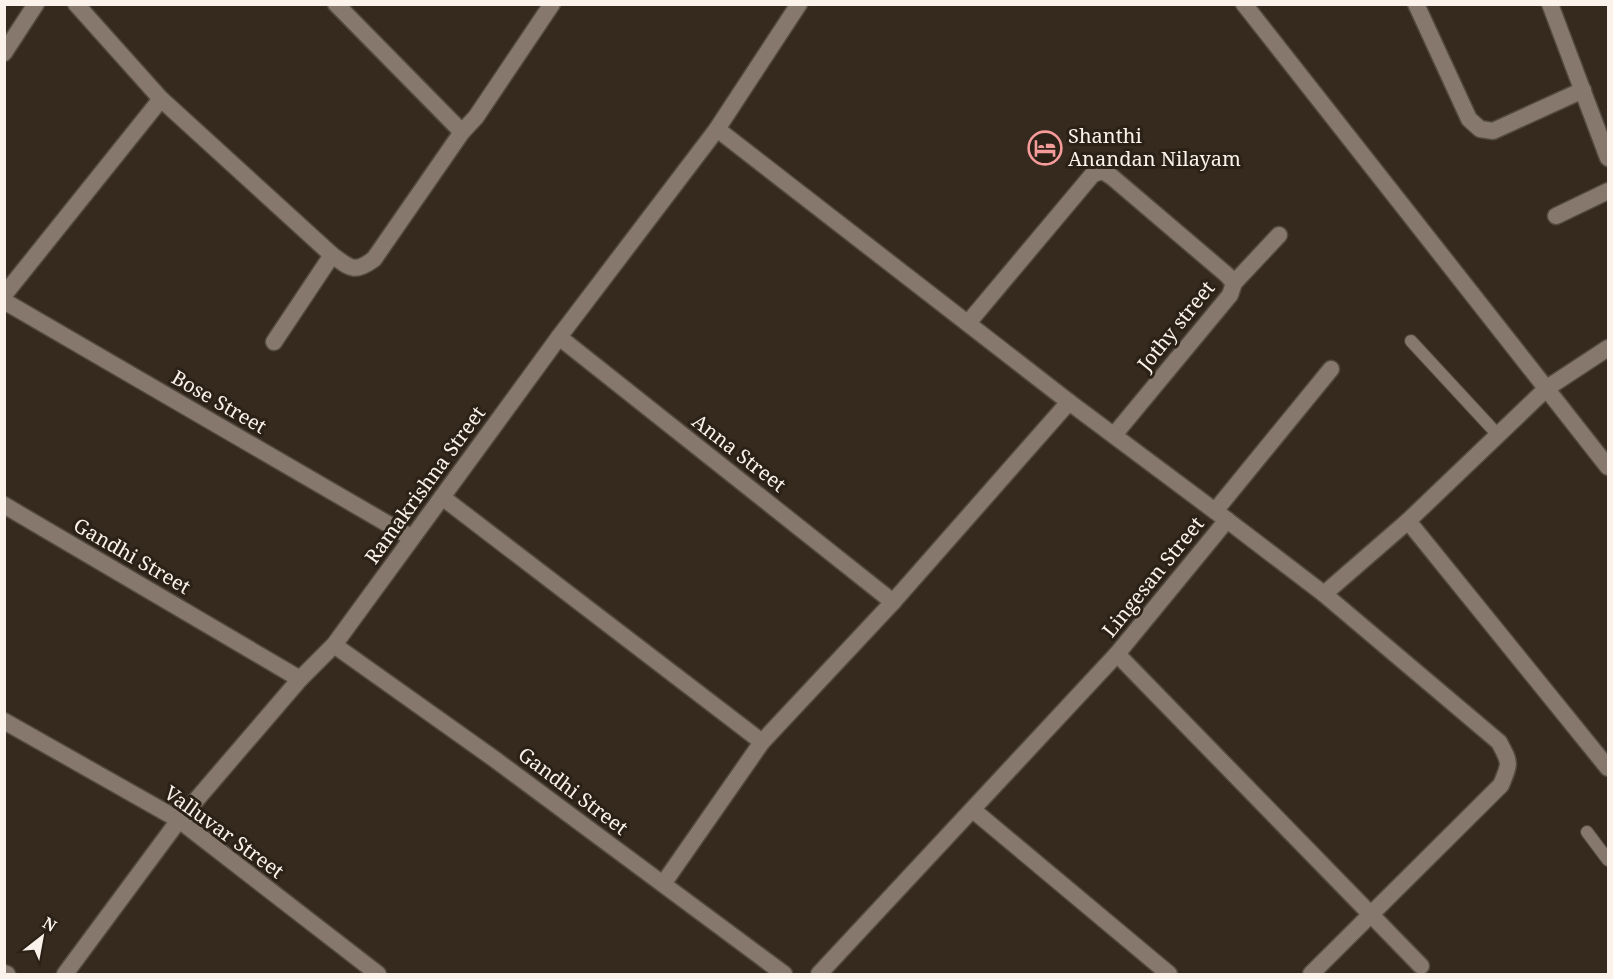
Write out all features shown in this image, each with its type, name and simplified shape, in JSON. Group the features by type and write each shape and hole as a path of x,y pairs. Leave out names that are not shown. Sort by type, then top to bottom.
{"street":[{"path":"4,53 36,4"},
{"path":"76,4 161,99 332,255 349,267 362,268 374,260 462,132 476,117 544,8"},
{"path":"336,4 462,132"},
{"path":"1244,4 1608,467"},
{"path":"1416,4 1470,119 1480,129 1493,131 1582,90"},
{"path":"1550,4 1608,158"},
{"name":"Ramakrishna Street","path":"65,975 179,820 300,679 334,645 559,337 717,129 794,6"},
{"path":"4,295 161,99"},
{"path":"717,129 1069,402 1221,515 1331,369"},
{"name":"Jothy street","path":"968,323 1093,174 1103,171 1112,177 1234,283 1230,295 1114,435"},
{"path":"1556,216 1608,190"},
{"path":"1234,283 1279,235"},
{"path":"274,342 332,255"},
{"name":"Bose Street","path":"4,301 412,538"},
{"name":"Anna Street","path":"559,337 893,602"},
{"path":"1324,594 1408,521 1547,388 1608,348"},
{"path":"663,884 762,742 893,602 1069,402"},
{"path":"442,497 762,742"},
{"name":"Gandhi Street","path":"4,506 300,679"},
{"name":"Lingesan Street","path":"819,975 1117,654 1221,515 1324,594 1499,742 1509,762 1501,785 1311,975"},
{"path":"1408,521 1608,768"},
{"name":"Gandhi Street","path":"334,645 493,758 784,975"},
{"path":"1117,654 1421,966"},
{"name":"Valluvar Street","path":"4,721 179,820 378,975"},
{"path":"973,810 1169,975"}],"lane":[{"path":"1411,341 1498,435"},
{"path":"1587,832 1608,860"}],"place":[{"name":"Shanthi Anandan Nilayam","path":"1045,148"}]}
